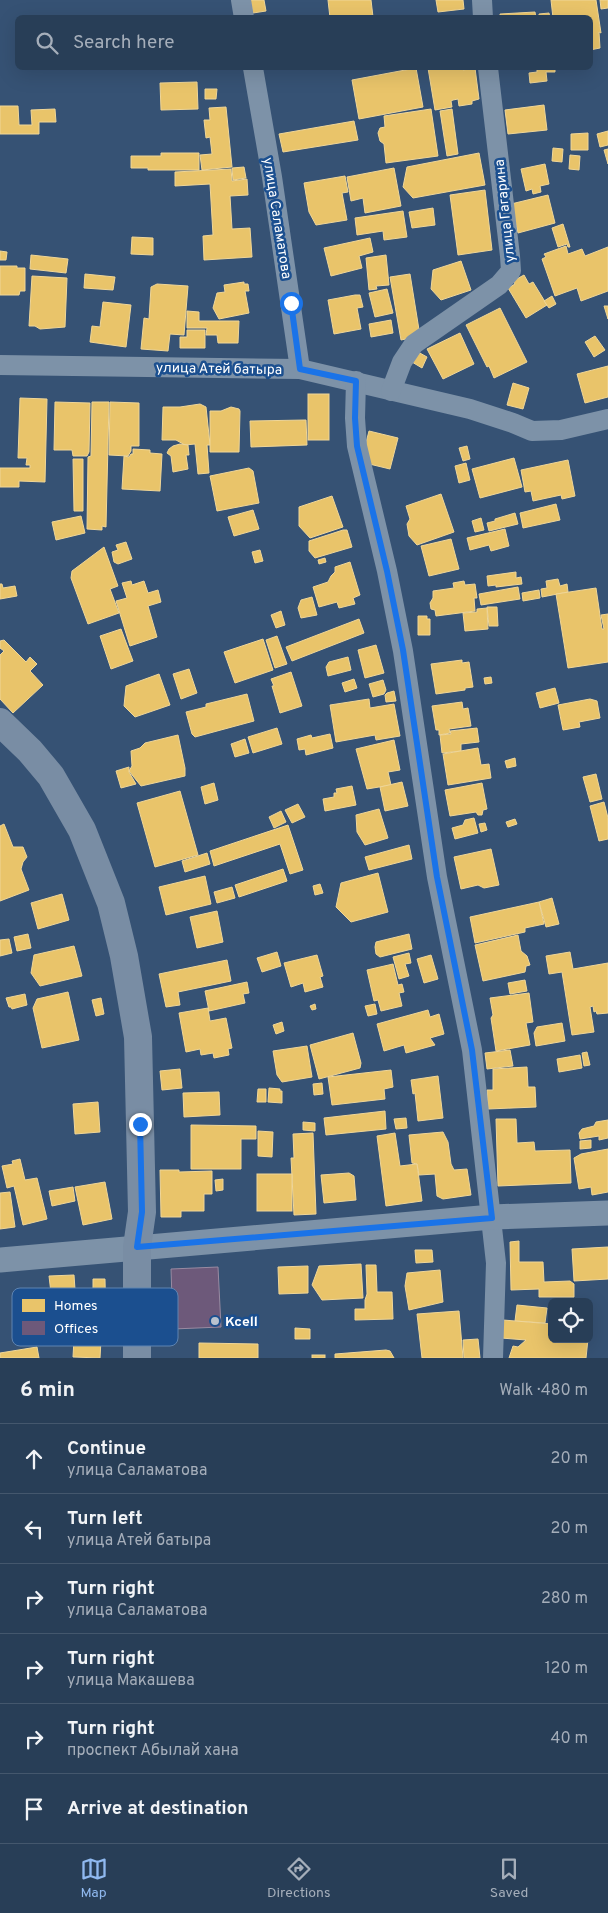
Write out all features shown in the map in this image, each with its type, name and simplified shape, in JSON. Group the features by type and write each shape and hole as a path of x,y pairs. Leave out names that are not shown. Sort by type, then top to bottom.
{"main road":[{"path":"0,722 30,751 55,783 82,830 98,869 124,956 138,1037 142,1212 137,1247 137,1288"}],"street":[{"path":"241,0 244,15"},
{"path":"482,0 483,15"},
{"name":"улица Саламатова","path":"253,70 273,186 300,369"},
{"name":"улица Гагарина","path":"391,391 402,362 414,344 499,285 510,271 510,256 488,70"},
{"name":"улица Атей батыра","path":"0,364 300,369 470,409 532,431 561,430 608,419"},
{"path":"356,381 355,418 357,446 387,571 403,650 437,877 472,1050 496,1263 494,1358"},
{"path":"0,1260 492,1218 608,1213"}],"building: Homes":[{"path":"250,0 264,0 266,11 253,13"},
{"path":"328,0 371,0 373,15 330,15"},
{"path":"436,0 463,0 464,9 438,12"},
{"path":"551,0 596,0 601,33 599,32 600,48 593,49 593,15 553,15"},
{"path":"600,0 608,0 608,8 601,9"},
{"path":"535,12 536,15 500,15"},
{"path":"405,70 416,70 423,107 359,119 352,80"},
{"path":"428,70 475,70 479,99 472,101 472,104 459,106 458,99 453,100 451,101 452,107 435,110"},
{"path":"537,70 555,70 555,72 546,72 547,81 530,83 529,73 537,72"},
{"path":"197,82 198,109 161,110 160,83"},
{"path":"205,89 217,89 216,99 205,99"},
{"path":"544,105 547,130 508,134 505,110"},
{"path":"0,106 18,106 19,125 32,125 31,110 55,109 56,122 39,122 39,134 0,134"},
{"path":"226,107 232,167 202,170 200,155 212,154 210,137 206,138 204,120 210,120 209,108"},
{"path":"431,109 438,156 386,163 384,144 380,141 378,133 380,128 385,127 384,116"},
{"path":"452,109 458,154 447,156 440,111"},
{"path":"354,121 358,140 283,152 279,134"},
{"path":"608,131 608,145 600,147 597,134"},
{"path":"588,133 588,150 571,150 571,134"},
{"path":"553,148 563,149 562,162 552,161"},
{"path":"608,149 608,164 604,150"},
{"path":"161,153 199,153 199,170 131,168 131,156 161,156"},
{"path":"479,153 485,185 413,198 403,187 407,167"},
{"path":"570,155 580,156 579,170 569,169"},
{"path":"545,164 549,184 540,186 541,192 533,194 532,189 526,191 521,169"},
{"path":"244,167 246,178 233,180 232,168"},
{"path":"394,168 401,206 365,213 363,198 351,201 347,177"},
{"path":"231,169 232,181 247,179 248,195 230,196 232,229 250,228 252,257 204,260 203,236 213,235 210,184 175,186 175,172"},
{"path":"345,176 348,192 342,193 347,220 316,225 309,212 304,183"},
{"path":"485,190 492,250 458,255 450,195"},
{"path":"548,195 555,223 518,233 511,204"},
{"path":"433,208 435,225 412,228 409,212"},
{"path":"403,211 407,237 384,240 383,231 357,235 355,218"},
{"path":"563,224 570,247 567,244 558,247 552,228"},
{"path":"132,237 153,238 153,255 131,254"},
{"path":"370,238 373,252 359,256 362,268 331,276 324,248"},
{"path":"566,246 568,254 582,249 585,256 608,247 608,291 581,301 577,288 555,296 542,259 546,257 544,254"},
{"path":"0,251 7,252 6,260 0,260"},
{"path":"31,255 68,259 66,273 30,269"},
{"path":"386,255 389,285 376,286 377,289 369,290 366,258"},
{"path":"461,261 471,290 441,300 431,289 433,270"},
{"path":"0,266 25,268 25,291 20,291 19,295 0,295"},
{"path":"85,274 115,277 113,290 84,288"},
{"path":"410,274 420,336 401,340 390,277"},
{"path":"524,275 529,284 533,282 547,305 526,318 508,288 515,284 513,281"},
{"path":"32,276 67,278 65,327 40,329 35,326 29,326"},
{"path":"244,282 244,284 248,284 249,291 245,291 249,313 219,319 213,308 217,293 225,292 224,285"},
{"path":"157,284 188,286 184,335 170,334 168,351 141,349 144,318 149,319 151,287"},
{"path":"387,289 393,313 375,317 369,293"},
{"path":"360,295 363,307 357,308 361,329 334,334 328,300"},
{"path":"552,296 556,304 549,308 544,301"},
{"path":"103,302 131,305 126,347 90,342 92,326 100,327"},
{"path":"604,306 608,306 608,319"},
{"path":"500,308 527,362 494,378 466,325"},
{"path":"187,311 199,312 199,321 239,321 238,343 218,343 217,335 206,335 207,328 187,328"},
{"path":"391,320 393,333 371,337 369,324"},
{"path":"187,330 205,330 205,348 180,348 180,337 187,337"},
{"path":"460,333 474,364 443,379 427,349"},
{"path":"595,336 605,350 594,357 585,342"},
{"path":"418,352 427,357 422,368 412,362"},
{"path":"608,366 608,397 585,403 577,374"},
{"path":"513,383 529,388 523,409 507,405"},
{"path":"308,394 329,394 329,440 308,440"},
{"path":"20,398 47,399 45,482 19,481 19,487 0,487 0,468 30,468 30,465 26,465 27,458 18,458"},
{"path":"55,402 90,403 89,452 87,456 73,456 72,450 54,450"},
{"path":"92,402 109,402 106,527 102,526 102,530 87,529 88,457 91,456"},
{"path":"110,402 139,403 139,446 131,446 128,456 109,455"},
{"path":"200,404 206,407 210,445 207,445 209,473 198,474 195,444 185,445 176,440 162,440 163,407"},
{"path":"231,407 240,411 239,452 210,452 210,411 221,411"},
{"path":"306,420 307,445 251,447 250,421"},
{"path":"369,431 398,438 390,469 361,462"},
{"path":"180,444 188,445 189,455 186,455 188,469 173,472 171,456 167,453 173,446"},
{"path":"467,446 470,459 463,461 459,448"},
{"path":"133,449 150,450 150,453 162,454 160,491 122,489 124,456 129,457 133,454"},
{"path":"514,458 522,487 480,498 472,469"},
{"path":"73,459 83,459 83,511 74,511"},
{"path":"568,460 575,496 562,499 561,495 533,501 531,491 525,492 521,470"},
{"path":"466,463 470,480 459,483 455,466"},
{"path":"249,468 253,471 259,503 217,511 210,476"},
{"path":"441,494 454,532 417,545 409,536 407,524 410,519 406,506"},
{"path":"332,496 343,527 310,538 299,526 299,507"},
{"path":"556,504 560,520 523,528 520,513"},
{"path":"253,510 259,529 234,536 228,517"},
{"path":"515,513 518,524 489,531 487,523"},
{"path":"81,516 85,533 56,540 52,522"},
{"path":"481,518 484,530 475,532 472,521"},
{"path":"505,529 509,546 491,551 489,545 470,550 467,538"},
{"path":"347,530 352,547 315,558 309,551 309,541"},
{"path":"451,539 459,569 429,576 421,546"},
{"path":"126,542 132,559 118,564 114,562 112,552 118,550 116,545"},
{"path":"104,547 118,586 110,589 119,613 88,624 71,578 72,571"},
{"path":"260,550 263,561 255,563 252,552"},
{"path":"325,558 326,562 319,564 318,560"},
{"path":"350,562 360,595 353,598 355,604 339,608 337,602 319,607 313,587 328,582 335,572 335,567"},
{"path":"516,572 516,578 521,577 522,584 488,586 487,576"},
{"path":"558,579 560,586 567,584 568,592 542,597 541,589 547,588 546,581"},
{"path":"131,581 132,585 144,581 148,593 158,590 161,602 148,606 157,637 130,646 116,601 127,598 122,583"},
{"path":"464,581 465,585 475,584 477,598 474,598 475,611 436,616 435,610 431,609 430,603 433,598 433,591 454,588 453,583"},
{"path":"0,584 2,584 3,588 15,586 17,596 0,599"},
{"path":"518,587 520,599 481,605 479,594"},
{"path":"596,588 602,629 604,629 601,615 608,614 608,662 568,668 556,594"},
{"path":"539,590 540,598 523,601 522,593"},
{"path":"312,597 317,615 301,618 298,608 301,600"},
{"path":"487,607 497,607 498,626 489,626"},
{"path":"487,608 488,629 465,631 463,613 477,612 477,609"},
{"path":"281,611 285,625 276,628 271,615"},
{"path":"418,616 427,616 427,619 430,619 430,635 418,635"},
{"path":"359,619 364,633 292,661 286,647"},
{"path":"121,629 133,661 111,669 100,636"},
{"path":"277,636 287,664 275,668 266,640"},
{"path":"263,639 273,670 235,683 224,652"},
{"path":"4,640 26,662 30,657 37,664 30,671 43,685 13,713 0,699 0,655 4,651 0,648 0,641"},
{"path":"376,645 384,673 365,678 358,650"},
{"path":"348,657 351,670 328,676 326,667 329,662"},
{"path":"462,660 462,663 469,662 473,687 436,694 431,664"},
{"path":"189,669 197,693 181,699 173,674"},
{"path":"291,672 302,706 280,713 271,679"},
{"path":"159,674 170,705 135,717 124,706 126,686"},
{"path":"491,677 492,683 485,684 484,678"},
{"path":"354,679 357,688 345,692 342,683"},
{"path":"383,680 386,690 384,694 373,697 369,684"},
{"path":"555,688 559,703 540,708 536,693"},
{"path":"394,691 396,701 386,702 385,695"},
{"path":"247,694 254,721 195,737 192,734 186,712 206,707 206,704"},
{"path":"369,699 370,708 394,704 400,736 376,740 375,735 336,742 330,705"},
{"path":"590,699 597,701 600,718 579,722 580,727 563,730 558,705"},
{"path":"462,702 463,709 468,708 471,726 449,729 450,733 439,735 439,730 436,730 432,706"},
{"path":"277,728 282,744 253,753 248,737"},
{"path":"477,728 479,742 461,744 461,751 442,753 440,735 451,734 450,731"},
{"path":"330,734 333,748 306,755 305,749 299,750 297,739 311,735 312,738"},
{"path":"178,735 185,776 141,786 129,771 132,766 131,751 140,748 145,743"},
{"path":"245,739 249,753 235,757 231,744"},
{"path":"394,740 400,770 388,772 391,785 367,789 356,749"},
{"path":"478,748 481,765 489,764 491,778 448,785 443,754"},
{"path":"515,758 516,766 507,768 505,761"},
{"path":"129,767 129,772 136,784 121,788 116,771"},
{"path":"596,774 602,799 590,802 583,777"},
{"path":"402,782 408,806 385,811 380,787"},
{"path":"214,783 218,800 205,804 201,787"},
{"path":"482,783 487,809 483,810 482,815 478,815 476,812 450,816 445,790"},
{"path":"352,786 356,805 325,811 323,799 334,797 334,793 337,793 336,789"},
{"path":"180,791 198,855 155,867 137,803"},
{"path":"604,802 608,818 608,839 599,841 590,806"},
{"path":"298,804 305,817 292,823 285,810"},
{"path":"379,809 388,838 365,845 357,832 356,815"},
{"path":"281,811 286,822 274,828 269,817"},
{"path":"474,818 478,833 455,839 452,828 463,825 465,820"},
{"path":"515,819 517,824 508,827 506,822"},
{"path":"485,823 487,830 481,832 479,824"},
{"path":"4,824 13,847 23,847 27,857 21,869 29,890 0,901 0,826"},
{"path":"288,825 303,870 290,874 280,844 214,866 210,851"},
{"path":"409,845 412,859 369,870 365,857"},
{"path":"491,849 499,885 484,888 478,885 461,889 454,857"},
{"path":"207,853 210,864 185,872 182,861"},
{"path":"283,869 287,881 239,897 235,885"},
{"path":"378,873 388,912 351,922 336,907 341,883"},
{"path":"205,876 211,904 166,915 159,887"},
{"path":"320,884 323,893 315,895 313,886"},
{"path":"232,887 235,898 217,903 214,892"},
{"path":"62,894 69,920 38,929 31,903"},
{"path":"552,898 559,924 546,927 539,902"},
{"path":"539,902 544,924 525,928 525,932 475,943 470,917"},
{"path":"217,911 223,942 197,948 190,917"},
{"path":"28,934 31,948 17,951 14,937"},
{"path":"409,934 412,949 380,957 376,954 376,942"},
{"path":"518,935 521,951 527,956 530,965 526,966 525,972 483,981 475,945"},
{"path":"9,939 12,953 0,956 0,940"},
{"path":"74,946 82,976 40,986 31,973 34,955"},
{"path":"277,952 281,966 262,972 257,958"},
{"path":"570,952 573,969 608,963 608,1013 597,1014 596,1011 594,1012 593,1006 590,1007 594,1032 572,1035 562,972 549,974 546,956"},
{"path":"409,953 411,963 405,964 409,976 399,979 393,957"},
{"path":"317,955 323,976 320,977 323,987 305,992 303,983 291,987 284,963"},
{"path":"431,955 438,979 424,983 417,959"},
{"path":"227,960 231,981 178,992 180,1005 166,1007 159,974"},
{"path":"393,964 398,985 402,984 404,992 399,993 402,1006 381,1011 378,1000 374,1001 367,970"},
{"path":"525,980 527,991 510,994 508,983"},
{"path":"247,982 249,993 243,994 245,1003 209,1011 205,991"},
{"path":"68,992 79,1040 42,1048 33,1008 37,999"},
{"path":"529,993 533,1022 526,1023 530,1045 496,1051 490,998"},
{"path":"25,994 27,1005 12,1009 9,1007 6,998"},
{"path":"101,998 104,1014 96,1016 92,1000"},
{"path":"315,1004 316,1009 312,1010 310,1006"},
{"path":"375,1004 377,1014 368,1016 365,1006"},
{"path":"208,1008 210,1021 226,1018 232,1048 228,1049 229,1055 214,1058 213,1053 201,1055 200,1049 186,1052 179,1013"},
{"path":"428,1010 430,1017 439,1014 444,1034 430,1038 435,1045 406,1053 404,1045 384,1051 377,1024"},
{"path":"282,1022 284,1031 276,1034 273,1025"},
{"path":"562,1023 565,1041 536,1046 534,1033 537,1027"},
{"path":"353,1033 361,1063 360,1068 319,1079 310,1045"},
{"path":"307,1046 312,1077 282,1082 277,1075 273,1051"},
{"path":"510,1050 513,1066 487,1069 485,1053"},
{"path":"587,1052 590,1065 584,1066 582,1053"},
{"path":"580,1055 582,1068 559,1072 557,1059"},
{"path":"527,1067 528,1087 535,1087 536,1107 488,1109 487,1090 493,1090 493,1069"},
{"path":"180,1069 182,1088 162,1090 160,1071"},
{"path":"391,1070 393,1087 384,1089 385,1099 332,1105 328,1077"},
{"path":"438,1076 443,1118 418,1121 415,1093 413,1094 411,1080"},
{"path":"322,1083 323,1094 314,1095 313,1084"},
{"path":"269,1088 282,1091 282,1103 268,1102"},
{"path":"258,1089 266,1089 266,1102 257,1102"},
{"path":"219,1092 220,1115 184,1117 183,1093"},
{"path":"98,1102 100,1132 75,1134 73,1104"},
{"path":"385,1111 386,1129 326,1135 324,1118"},
{"path":"406,1118 407,1128 396,1129 394,1119"},
{"path":"496,1119 516,1119 517,1143 534,1142 535,1151 570,1150 571,1183 498,1186"},
{"path":"608,1120 608,1138 599,1140 599,1136 580,1139 579,1133 582,1129 594,1126 596,1122"},
{"path":"303,1122 315,1123 315,1131 303,1130"},
{"path":"191,1125 256,1126 256,1139 241,1139 241,1169 191,1169"},
{"path":"258,1131 273,1132 272,1157 258,1156"},
{"path":"443,1132 448,1142 451,1164 454,1170 467,1169 471,1195 443,1199 437,1196 435,1174 419,1175 417,1164 412,1163 409,1135"},
{"path":"313,1133 316,1214 294,1215 291,1158 294,1158 293,1134"},
{"path":"395,1133 400,1166 417,1164 422,1201 386,1206 377,1136"},
{"path":"591,1140 591,1148 580,1149 580,1141"},
{"path":"608,1149 608,1192 592,1195 591,1187 579,1189 574,1158 581,1154"},
{"path":"20,1159 25,1180 37,1178 47,1219 23,1225 14,1186 7,1188 2,1166 13,1164 12,1161"},
{"path":"160,1170 179,1170 179,1172 212,1171 212,1194 204,1194 204,1211 181,1211 181,1217 161,1217"},
{"path":"349,1173 354,1176 356,1200 324,1203 321,1175"},
{"path":"257,1174 292,1174 292,1211 257,1211"},
{"path":"223,1179 223,1190 216,1191 215,1180"},
{"path":"105,1182 112,1219 83,1225 75,1187"},
{"path":"73,1187 75,1201 52,1206 49,1191"},
{"path":"10,1192 15,1227 0,1229 0,1193"},
{"path":"519,1241 519,1262 543,1262 544,1282 570,1281 574,1284 574,1297 539,1297 539,1289 511,1290 510,1242"},
{"path":"608,1247 608,1279 574,1281 572,1249"},
{"path":"415,1250 432,1250 433,1262 416,1263"},
{"path":"361,1264 363,1298 322,1300 312,1285 319,1266"},
{"path":"366,1265 376,1265 377,1292 392,1292 393,1319 355,1320 355,1309 365,1309 367,1294"},
{"path":"308,1266 308,1293 279,1294 278,1267"},
{"path":"440,1270 443,1302 409,1310 405,1286 407,1273"},
{"path":"74,1275 75,1288 50,1288 49,1276"},
{"path":"93,1279 105,1279 105,1288 93,1288"},
{"path":"517,1305 547,1308 545,1323 515,1321"},
{"path":"459,1311 463,1358 422,1358 417,1314"},
{"path":"503,1320 548,1324 548,1343 588,1343 586,1358 509,1358 513,1346 518,1347 526,1340 501,1338"},
{"path":"295,1328 310,1329 310,1339 295,1339"},
{"path":"478,1339 480,1358 464,1358 463,1340"},
{"path":"199,1343 258,1344 258,1358 199,1358"},
{"path":"74,1346 101,1346 100,1358 73,1357"},
{"path":"37,1347 39,1358 0,1358 0,1353"},
{"path":"390,1351 394,1358 335,1358 335,1354"},
{"path":"312,1355 325,1355 325,1358 312,1358"}],"building: Offices":[{"path":"218,1267 221,1327 178,1329 178,1288 172,1288 171,1269"}],"place":[{"name":"Kcell","path":"215,1321"}],"route":[{"path":"140,1124 142,1212 137,1247 492,1218 481,1140 472,1050 437,877 423,770 403,650 387,571 357,446 355,418 356,381 300,369 291,303"}]}
